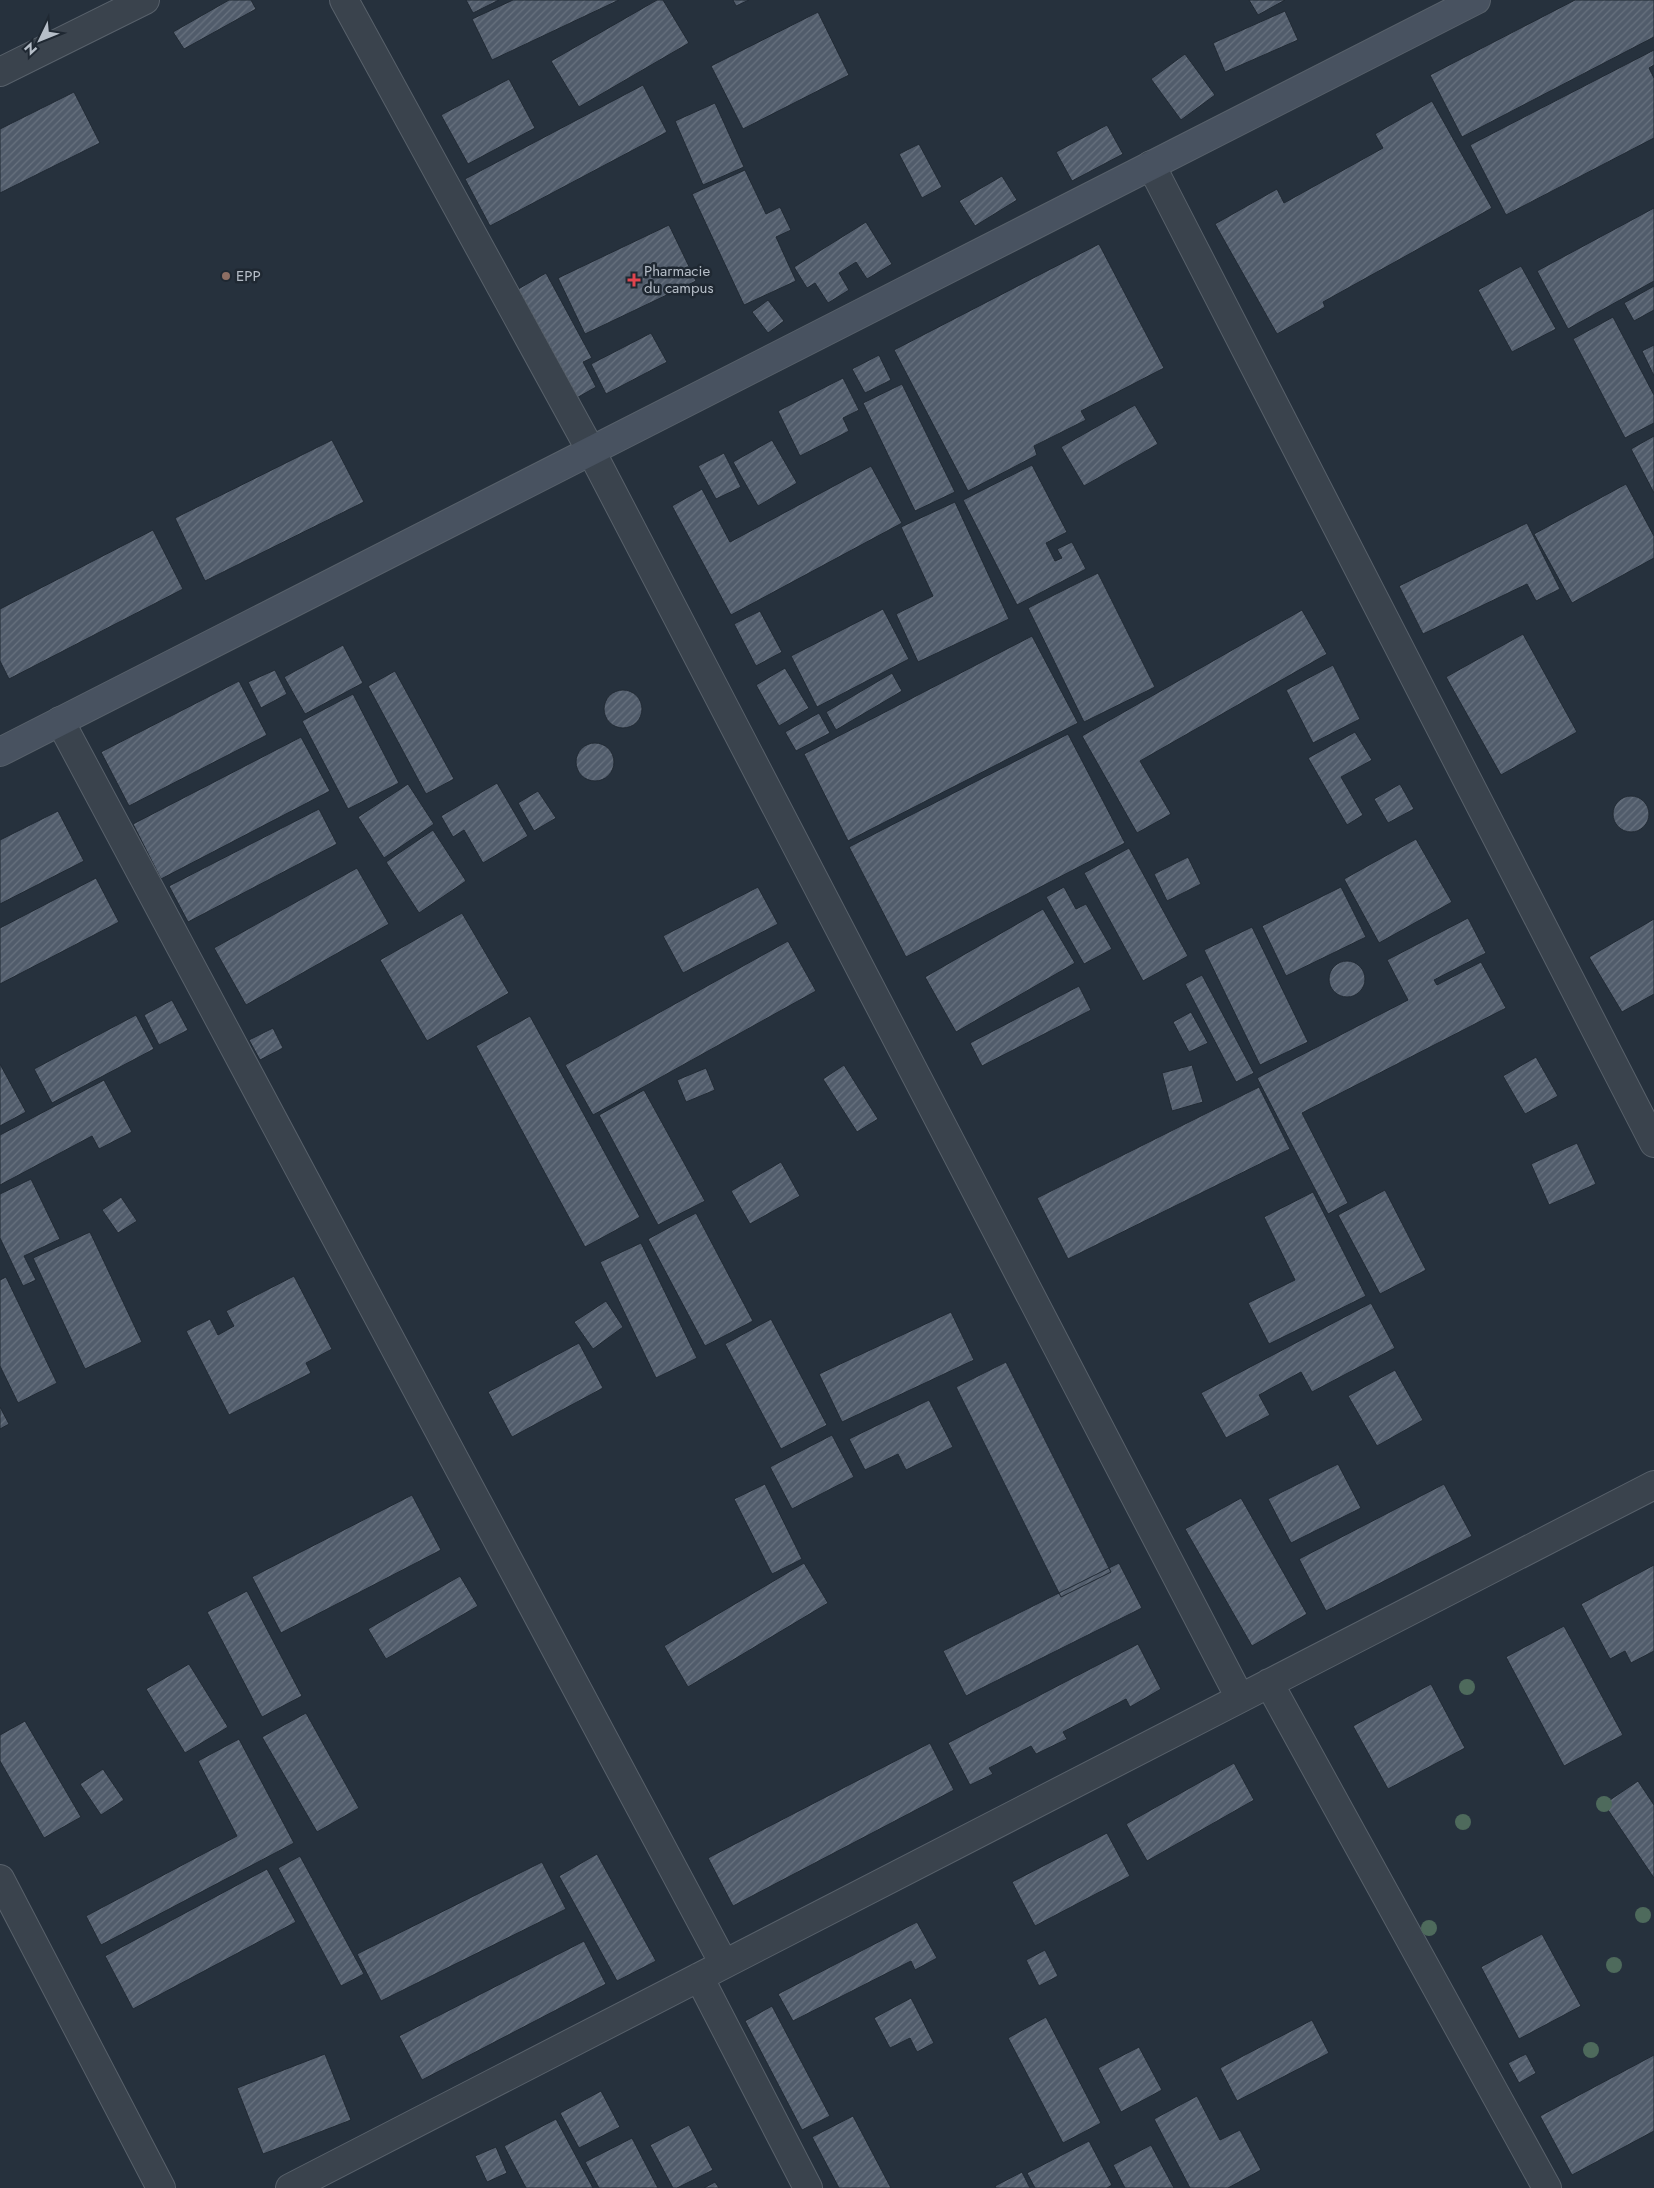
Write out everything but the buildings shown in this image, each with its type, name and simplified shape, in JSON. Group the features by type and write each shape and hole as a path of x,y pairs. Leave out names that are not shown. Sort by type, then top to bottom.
{"street":[{"path":"0,72 145,0"},
{"path":"344,0 591,451 1240,1698"},
{"path":"0,752 1476,0"},
{"path":"1151,165 1654,1144"},
{"path":"60,721 724,1964"},
{"path":"290,2188 1654,1485"},
{"path":"1269,1683 1547,2188"},
{"path":"0,1878 161,2188"},
{"path":"699,1977 808,2188"}],"place":[{"name":"EPP","path":"226,276"},
{"name":"Pharmacie du campus","path":"634,280"}]}
